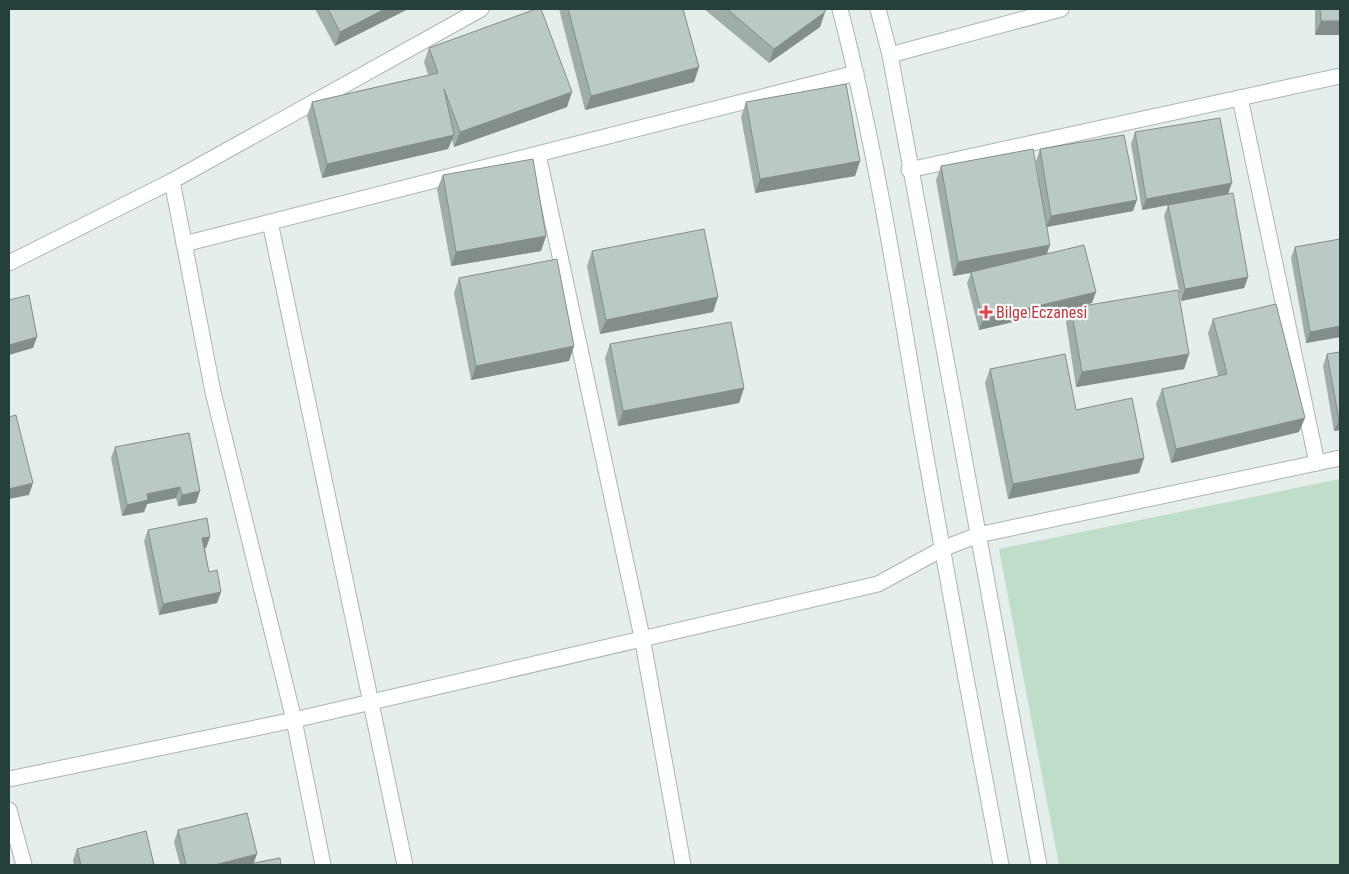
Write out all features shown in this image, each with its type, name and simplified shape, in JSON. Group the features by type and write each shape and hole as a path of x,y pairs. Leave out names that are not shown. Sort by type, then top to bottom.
{"street":[{"path":"9,263 172,180 481,9"},
{"path":"840,9 878,175 942,549 1001,865"},
{"path":"878,9 890,55 909,170 1039,865"},
{"path":"890,55 1061,9"},
{"path":"184,244 856,73"},
{"path":"909,170 1340,76"},
{"path":"1240,98 1317,463"},
{"path":"538,154 642,637 683,865"},
{"path":"172,180 213,392 294,720 323,865"},
{"path":"270,222 405,865"},
{"path":"9,779 294,720 642,637 878,584 942,549 978,535 1340,458"},
{"path":"9,810 24,865"}],"green space":[{"path":"1340,479 1340,865 1059,865 999,549"}],"building":[{"path":"328,9 385,9 340,32"},
{"path":"536,9 541,9 572,92 460,132 444,89 454,135 327,164 312,102 438,73 429,48"},
{"path":"568,9 683,9 699,67 591,96"},
{"path":"727,9 825,9 825,12 774,49"},
{"path":"1320,9 1340,9 1340,21 1321,21"},
{"path":"846,84 860,161 760,179 746,102"},
{"path":"1220,118 1232,183 1146,199 1135,132"},
{"path":"1124,135 1137,200 1051,216 1040,149"},
{"path":"1033,149 1050,245 958,262 941,166"},
{"path":"533,159 546,236 456,252 443,175"},
{"path":"1233,193 1248,277 1185,289 1168,205"},
{"path":"704,229 718,297 606,320 592,251"},
{"path":"1340,239 1340,326 1310,332 1295,247"},
{"path":"1084,245 1096,292 983,319 971,272"},
{"path":"557,259 574,346 476,366 459,278"},
{"path":"1178,290 1189,354 1082,372 1071,308"},
{"path":"29,295 37,337 9,345 9,300"},
{"path":"1276,304 1305,418 1176,449 1162,389 1227,374 1213,319"},
{"path":"731,322 744,388 623,411 610,344"},
{"path":"1340,352 1340,419 1339,420 1327,354"},
{"path":"1065,354 1076,410 1132,398 1144,458 1013,484 990,369"},
{"path":"16,415 33,483 9,489 9,417"},
{"path":"189,433 200,491 182,495 180,487 147,494 148,500 127,505 115,447"},
{"path":"207,518 210,537 202,538 209,572 217,570 221,592 163,604 148,530"},
{"path":"247,813 257,854 215,865 186,865 178,830"},
{"path":"146,831 154,865 81,865 77,849"},
{"path":"280,858 281,865 244,865"}],"place":[{"name":"Bilge Eczanesi","path":"986,312"}]}
